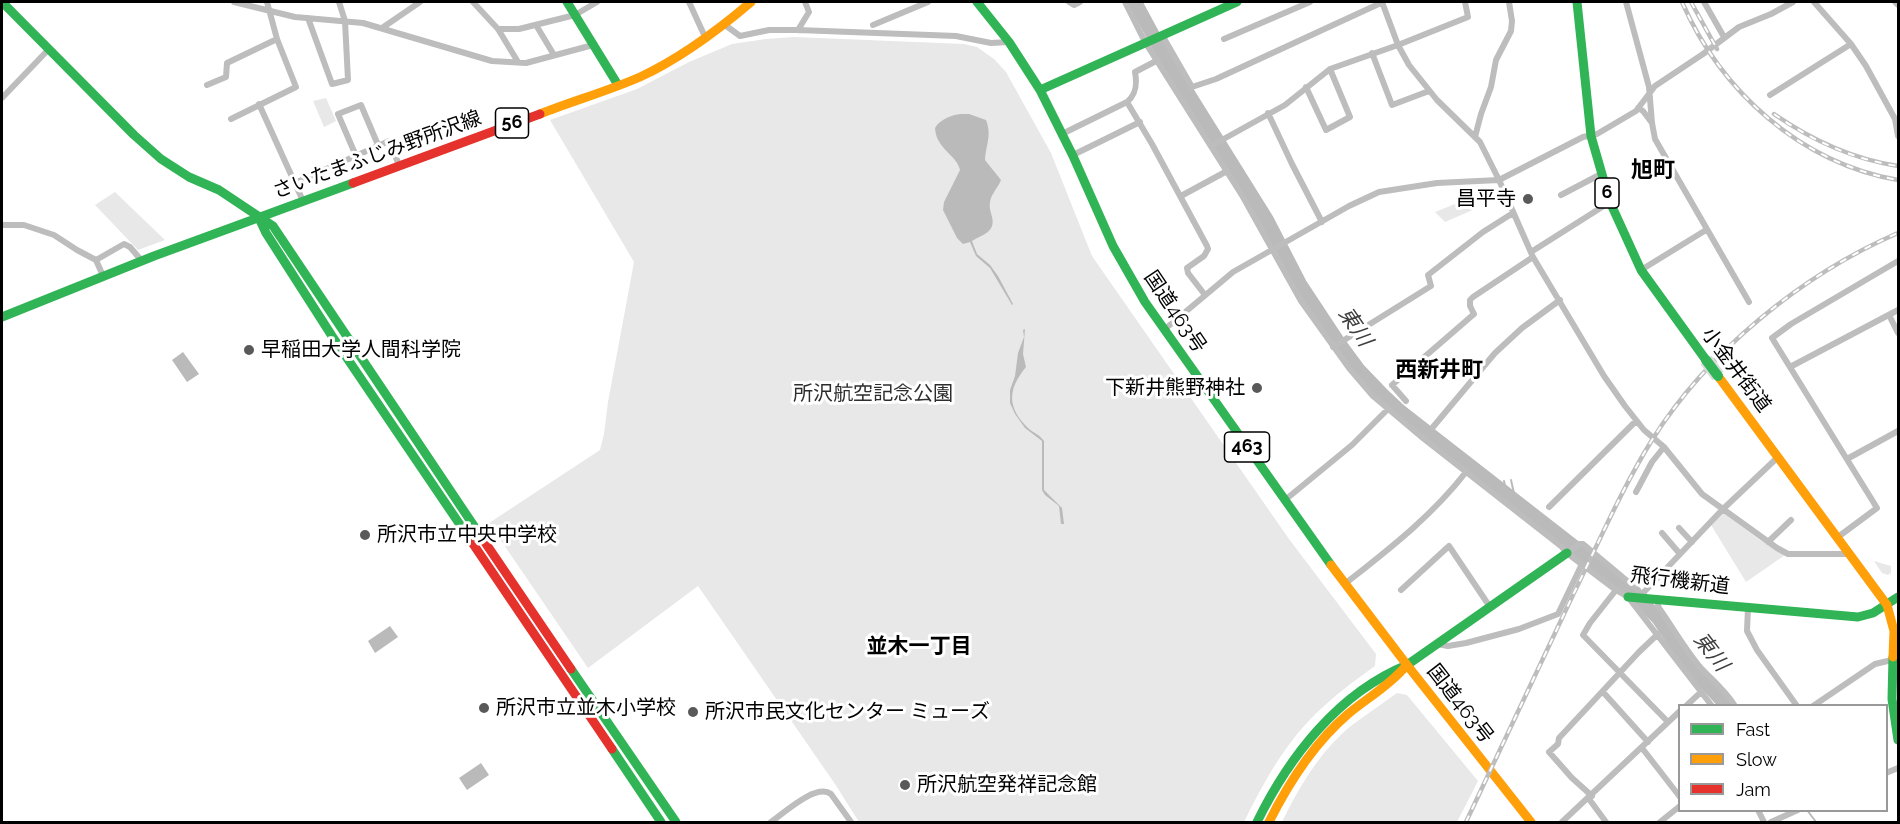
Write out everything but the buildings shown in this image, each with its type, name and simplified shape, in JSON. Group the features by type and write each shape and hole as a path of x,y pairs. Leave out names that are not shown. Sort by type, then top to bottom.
{"main road":[{"path":"567,2 618,85"},
{"name":"さいたまふじみ野所沢線","path":"2,317 141,260 658,69 706,39 751,2"},
{"name":"国道463号","path":"977,2 1010,42 1040,90 1122,263 1145,302 1345,584 1531,822"},
{"path":"1040,90 1237,2"},
{"name":"小金井街道","path":"1576,2 1591,136 1610,202 1641,270 1851,554 1894,618 1893,707 1899,740"},
{"path":"2,3 161,159 189,177 238,201 273,226 676,822"},
{"path":"259,218 266,233 332,336 661,822"},
{"path":"1257,822 1288,765 1321,725 1356,695 1390,672 1407,665 1568,552"},
{"name":"飛行機新道","path":"1636,597 1858,617 1873,613 1899,597"},
{"path":"1269,822 1298,770 1328,733 1348,714 1395,680 1407,665"}],"street":[{"path":"234,2 308,18 363,23 487,60 526,63 593,45"},
{"path":"231,119 296,87 277,39 267,2"},
{"path":"308,18 332,84 348,80 345,21 339,2"},
{"path":"382,28 420,2"},
{"path":"473,2 498,29 518,62"},
{"path":"498,29 517,29 575,15 597,2"},
{"path":"689,2 706,39"},
{"path":"798,30 809,12 805,2"},
{"path":"873,25 928,2"},
{"path":"1069,2 1074,5 1080,2"},
{"path":"1224,39 1310,2"},
{"path":"1129,3 1192,87 1225,75 1382,2 1398,45 1409,65 1457,121 1480,142 1532,254 1604,376 1636,421 1664,447 1702,494 1768,542 1788,554 1851,554"},
{"path":"1212,145 1289,102 1330,69 1468,18 1465,2"},
{"path":"1475,137 1480,114 1491,87 1496,60 1511,31 1509,2"},
{"path":"1626,2 1649,92 1655,139 1749,302"},
{"path":"1704,2 1724,37"},
{"path":"1165,330 1233,272 1284,242 1379,192 1445,182 1499,180 1583,138 1598,134 1636,111 1655,86 1724,37 1739,27 1772,14 1793,2"},
{"path":"1814,2 1851,45 1870,72 1897,119 1899,136"},
{"path":"1895,2 1899,5"},
{"path":"536,25 554,55"},
{"path":"725,25 740,36 769,30 798,30 956,36 991,43 1010,42"},
{"name":"飛行機新道","path":"1154,38 1158,60 1275,248 1301,301 1359,380 1388,409 1582,564 1616,590 1636,597"},
{"path":"207,86 226,77 227,63 277,39"},
{"path":"1770,95 1851,45"},
{"path":"2,98 48,50"},
{"path":"1372,53 1392,105 1430,91"},
{"path":"1062,134 1127,102 1136,87 1135,72 1158,60"},
{"path":"1305,87 1326,130 1350,117 1330,69"},
{"path":"1127,102 1208,249 1204,256 1187,268 1188,273 1205,295"},
{"path":"258,104 303,201"},
{"path":"356,156 338,114 361,105 378,145"},
{"path":"1638,108 1652,123"},
{"path":"1268,113 1322,222"},
{"path":"1072,156 1140,122"},
{"path":"295,183 389,141 399,165"},
{"path":"1180,196 1227,171"},
{"path":"1561,195 1601,174"},
{"path":"1406,400 1392,385 1474,314 1470,306 1470,300 1473,297 1610,202"},
{"path":"1335,346 1431,286 1428,275 1483,232 1513,213"},
{"path":"2,225 24,225 54,235 96,260 103,276"},
{"path":"1641,270 1706,230"},
{"path":"96,260 124,244 130,247 141,260"},
{"path":"1838,537 1877,508 1772,338 1820,306 1899,261"},
{"path":"1433,427 1495,353 1522,328 1560,300"},
{"path":"1790,367 1899,310"},
{"path":"1889,315 1899,333"},
{"path":"1284,500 1353,445 1388,409"},
{"path":"1549,507 1636,421"},
{"path":"1847,459 1899,431"},
{"path":"1636,492 1652,462 1664,447"},
{"path":"1636,597 1644,592 1722,510 1779,456"},
{"path":"1345,584 1396,544 1429,514 1466,472"},
{"path":"1768,542 1791,520"},
{"path":"1679,528 1692,542"},
{"path":"1662,533 1680,554"},
{"path":"1568,552 1577,545 1583,544 1638,590 1636,597 1658,634 1711,704"},
{"path":"1401,590 1449,546 1490,607"},
{"path":"1437,644 1448,646 1519,629 1558,614 1582,564"},
{"path":"1616,590 1583,633 1668,722"},
{"path":"1656,598 1659,608 1698,665 1720,686 1734,704"},
{"path":"1748,607 1747,631 1757,650 1796,704"},
{"path":"1606,822 1590,797 1549,752 1558,744 1559,738 1658,634"},
{"path":"1815,704 1875,664 1892,660"},
{"path":"1603,692 1648,742"},
{"path":"1687,704 1701,692"},
{"path":"1562,822 1678,713"},
{"path":"1641,748 1678,794"},
{"path":"771,822 813,793 827,791 851,822"},
{"path":"1660,822 1678,808"},
{"path":"1771,822 1794,812"}],"green space":[{"name":"所沢航空記念公園","path":"794,37 964,44 977,47 994,59 1006,72 1051,153 1092,256 1289,539 1376,654 1375,666 1329,701 1298,733 1269,776 1244,822 859,822 698,586 588,668 489,523 600,450 634,262 550,120 637,89 689,62 732,44"},
{"path":"326,98 336,121 324,127 313,101"},
{"path":"115,192 165,240 138,250 95,205"},
{"path":"1470,198 1475,209 1445,222 1435,212"},
{"path":"1722,512 1785,555 1746,582 1711,525"},
{"path":"1874,561 1891,566 1891,573 1888,575 1882,573"},
{"path":"1397,693 1407,695 1478,781 1457,822 1282,822 1303,783 1330,746 1352,725"}],"shaded area":[{"path":"969,114 986,120 988,125 989,135 985,160 1001,180 990,202 992,226 990,230 972,241 977,254 990,265 998,276 1012,305 990,268 976,256 970,242 963,244 957,238 943,210 944,202 960,170 955,160 939,141 935,128 947,118"},
{"path":"1025,329 1023,354 1026,367 1015,383 1013,406 1029,429 1044,441 1044,490 1062,508 1064,524 1061,524 1059,506 1042,490 1042,441 1025,428 1010,403 1010,390"},
{"path":"183,352 199,374 187,382 172,360"},
{"path":"390,626 398,637 375,653 368,641"},
{"path":"481,763 489,775 467,790 459,778"}],"waterway":[{"name":"東川","path":"1135,2 1161,50 1267,220 1300,284 1358,369 1400,411 1626,587 1658,618 1704,681 1725,704"},
{"path":"1511,480 1516,502"},
{"path":"1504,481 1507,495"},
{"name":"東川","path":"1808,812 1816,822"}],"railway":[{"path":"1682,2 1698,35 1718,65 1768,118 1797,140 1828,158 1862,171 1898,180"},
{"path":"1691,2 1717,49"},
{"path":"1774,114 1803,133 1833,148 1865,159 1898,166"},
{"path":"1466,822 1620,498 1652,440 1675,407 1729,346 1760,318 1827,270 1898,233"}],"traffic: fast":[{"path":"2,2 134,135 161,159 189,177 219,190 273,226 478,532"},
{"path":"567,2 618,85"},
{"path":"977,2 1009,42 1040,90 1073,156 1113,246 1145,302 1331,565"},
{"path":"1040,90 1237,2"},
{"path":"1577,2 1591,136 1610,202 1641,270 1706,360"},
{"path":"2,317 154,256 353,183"},
{"path":"259,218 266,233 332,336 467,535"},
{"path":"1706,360 1718,376"},
{"path":"1257,822 1300,751 1338,710 1359,692 1407,665 1567,553"},
{"path":"1628,597 1858,617 1873,613 1898,597"},
{"path":"1893,657 1892,699 1898,740"},
{"path":"571,669 676,822"},
{"path":"612,749 661,822"}],"traffic: slow":[{"path":"540,114 616,87 655,70 698,43 751,2"},
{"path":"1718,376 1887,605 1894,631 1893,657"},
{"path":"1331,565 1531,822"},
{"path":"1269,822 1294,778 1324,738 1348,714 1385,686 1405,667"}],"traffic: jam":[{"path":"353,183 540,114"},
{"path":"478,532 571,669"},
{"path":"467,535 612,749"}],"place":[{"name":"昌平寺","path":"1528,199"},
{"name":"早稲田大学人間科学院","path":"249,350"},
{"name":"下新井熊野神社","path":"1257,388"},
{"name":"所沢市立中央中学校","path":"365,535"},
{"name":"所沢市立並木小学校","path":"484,708"},
{"name":"所沢市民文化センター ミューズ","path":"693,712"},
{"name":"所沢航空発祥記念館","path":"905,785"}],"district":[{"name":"旭町","path":"1653,170"},
{"name":"西新井町","path":"1439,370"},
{"name":"並木一丁目","path":"919,647"}]}
